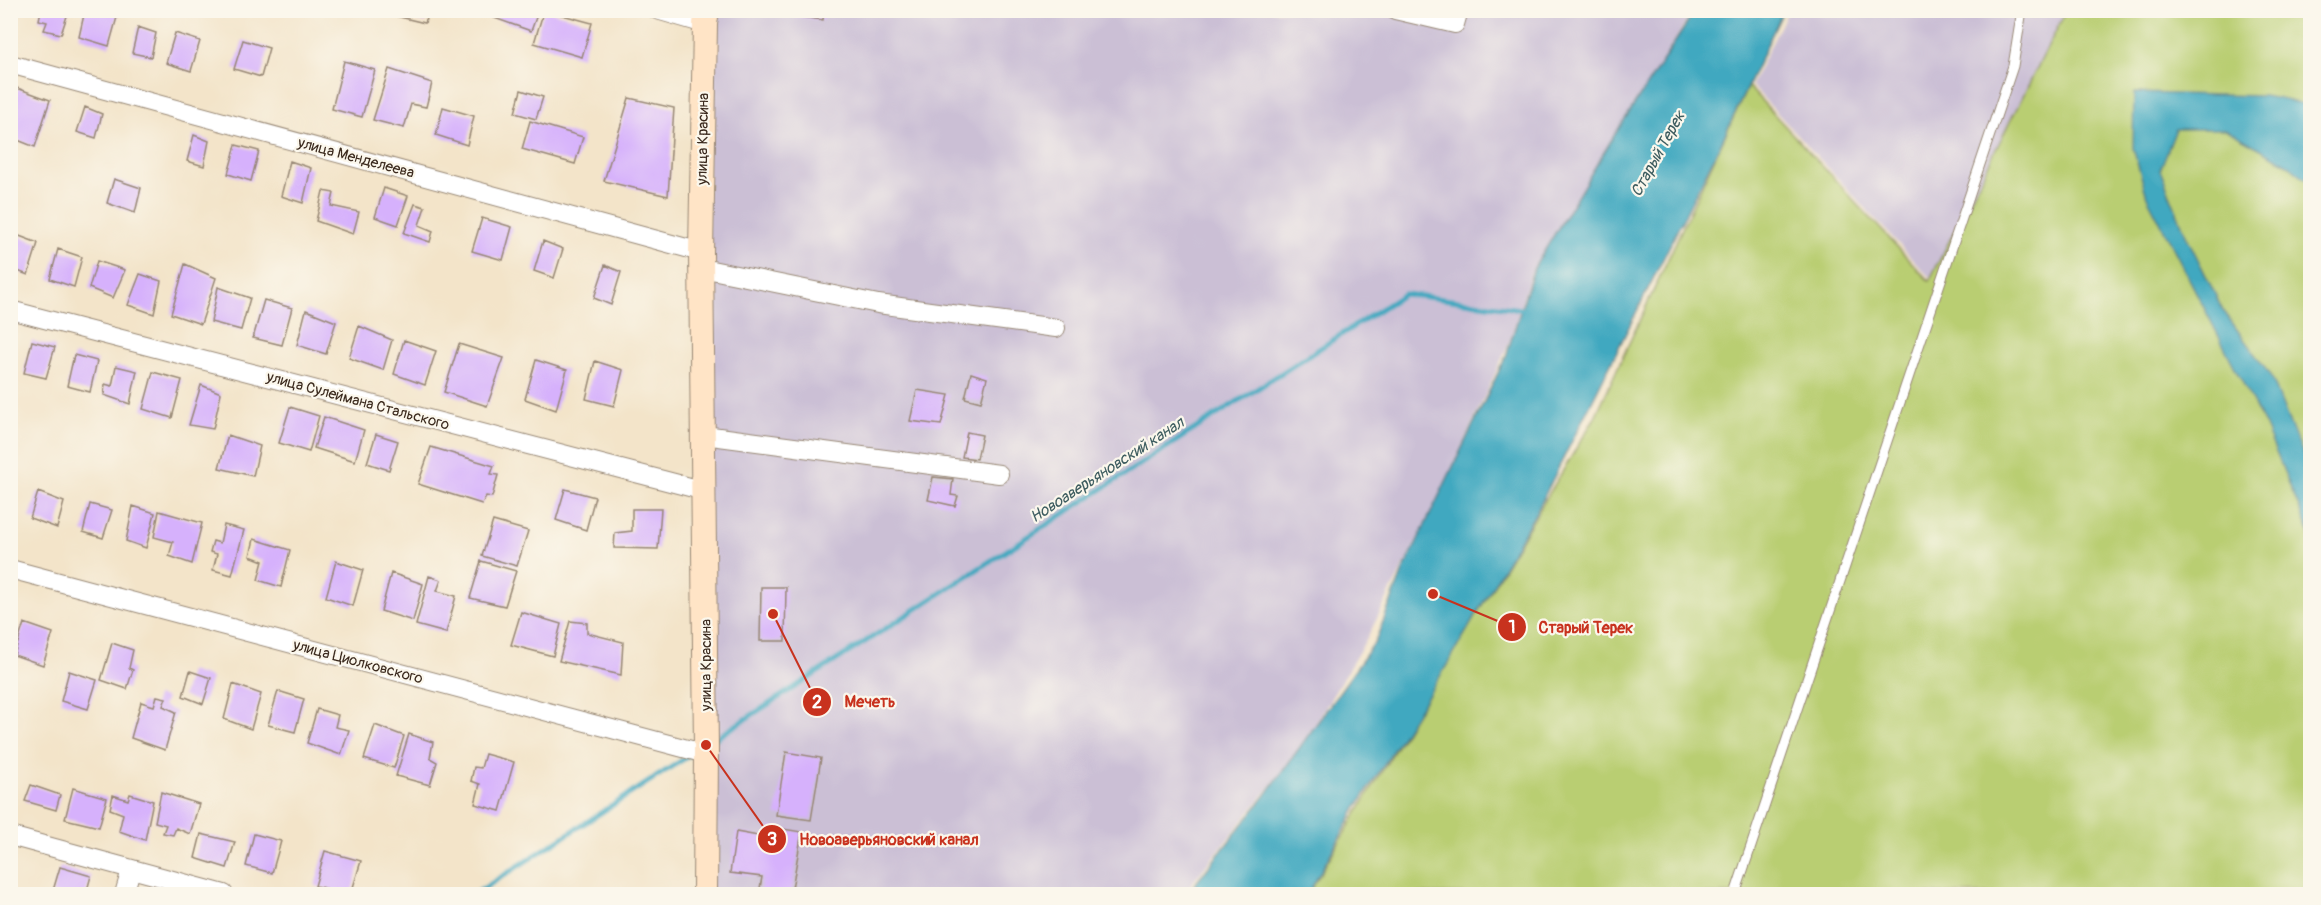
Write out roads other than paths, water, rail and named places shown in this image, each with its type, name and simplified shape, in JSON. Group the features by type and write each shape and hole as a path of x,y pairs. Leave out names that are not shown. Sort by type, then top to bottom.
{"street":[{"path":"657,10 706,17"},
{"path":"1395,10 1457,17"},
{"name":"улица Красина","path":"705,894 705,491 702,260 706,17"},
{"name":"улица Менделеева","path":"10,64 702,260"},
{"path":"702,260 878,304 1056,328"},
{"name":"улица Сулеймана Стальского","path":"10,310 705,491"},
{"path":"704,435 999,474"},
{"name":"улица Циолковского","path":"10,569 706,754"},
{"path":"10,836 224,894"},
{"path":"124,894 131,870"}],"lane":[{"path":"1735,894 2009,77 2022,10"}],"water":[{"path":"1695,11 1783,11 1721,143 1539,507 1444,670 1357,807 1308,894 1187,894 1265,796 1375,642 1403,571 1506,356 1534,268 1612,139"},
{"path":"2134,93 2264,96 2310,105 2310,182 2286,163 2225,129 2176,129 2160,170 2187,237 2223,310 2272,378 2296,439 2310,467 2310,534 2265,426 2147,197 2133,148"}],"waterway":[{"name":"Новоаверьяновский канал","path":"713,740 1404,294 1528,310"},
{"name":"Новоаверьяновский канал","path":"475,894 690,755"}],"place":[{"name":"Старый Терек","path":"1433,594"},
{"name":"Мечеть","path":"773,614"},
{"name":"Новоаверьяновский канал","path":"706,745"}]}
